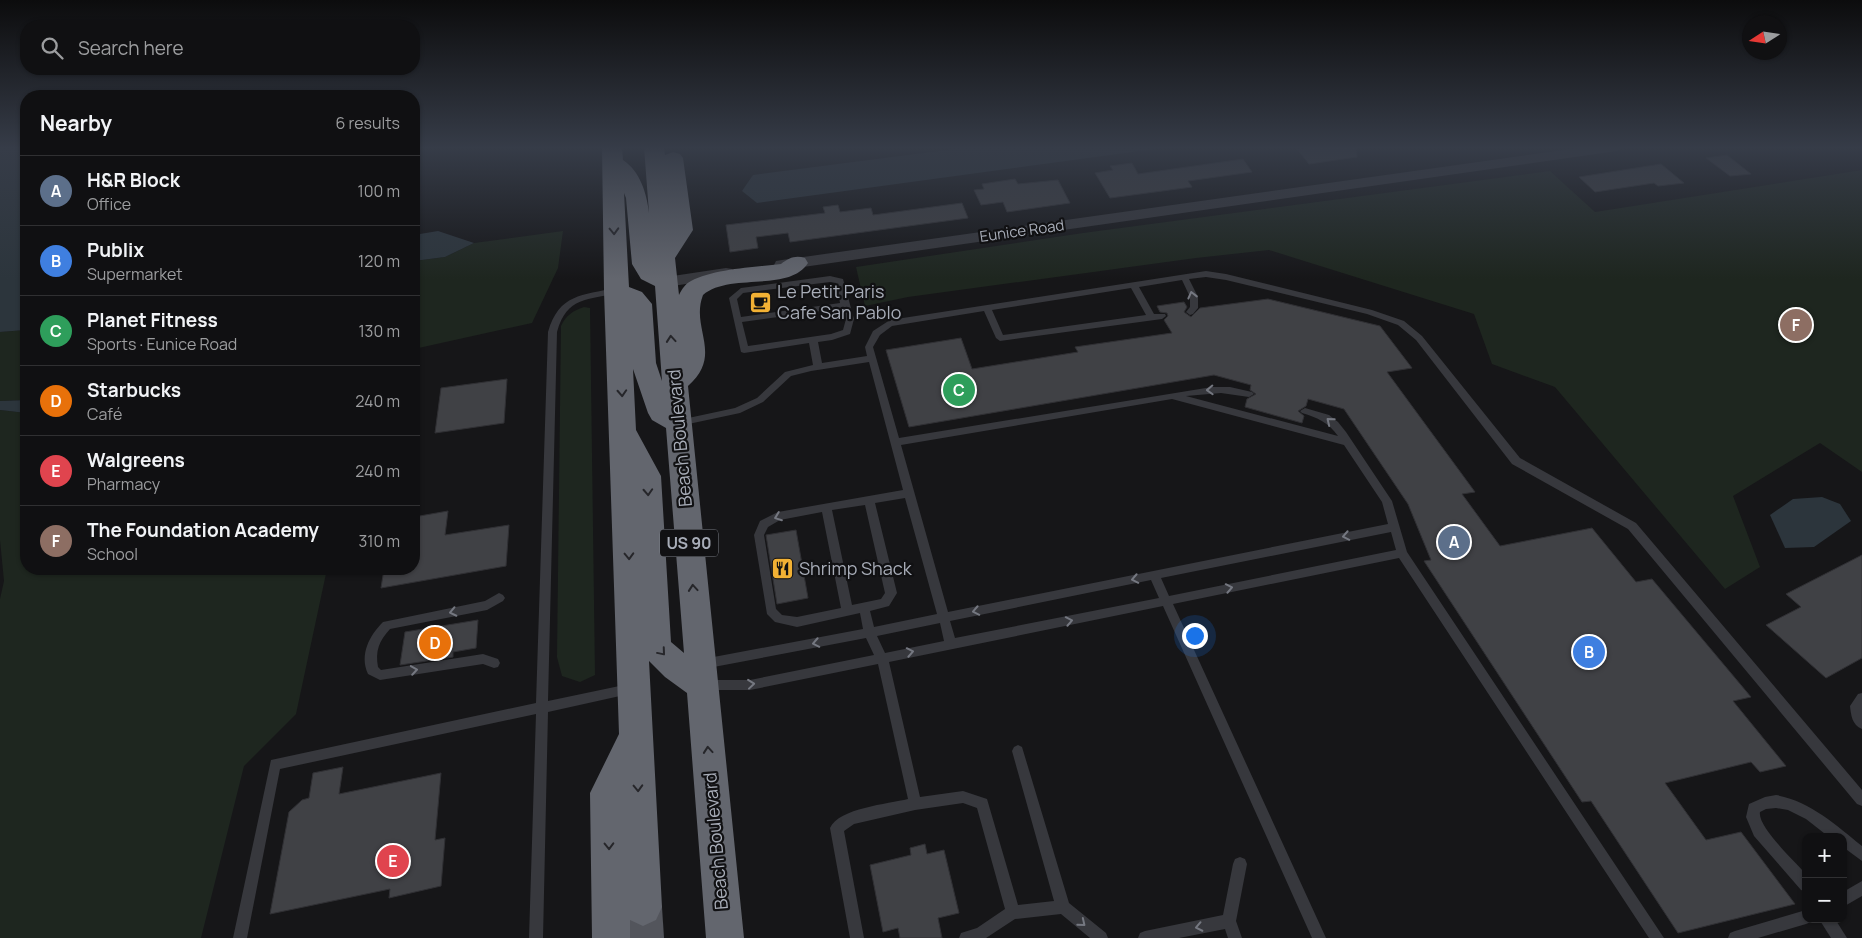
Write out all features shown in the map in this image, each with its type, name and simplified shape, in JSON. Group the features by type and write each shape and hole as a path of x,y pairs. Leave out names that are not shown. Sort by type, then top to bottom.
{"highway":[{"path":"613,191 644,923"},
{"path":"634,191 637,198 643,264 645,271 652,277 665,270 682,230 677,191"},
{"name":"Beach Boulevard","path":"658,191 725,938"},
{"path":"675,383 686,374 692,362 688,306 689,295 693,290 708,283 787,270 798,263"},
{"path":"616,291 634,297 640,304 643,362 661,413 678,423"},
{"path":"624,432 648,476 656,648 676,667 701,675"},
{"path":"611,938 608,793 636,734"}],"street":[{"name":"Eunice Road","path":"665,270 798,263 1308,191"}],"lane":[{"path":"951,644 869,347 876,333 890,323 1184,277 1206,274 1226,277 1370,312 1401,323 1419,338 1516,461 1632,526 1862,800"},
{"path":"1184,277 1194,297 1194,308 1190,312"},
{"path":"830,279 840,281 845,304 850,319 847,332 813,340 744,350 733,298 741,292 830,279"},
{"path":"1134,285 1151,317"},
{"path":"536,938 553,323 559,311 568,303 616,291"},
{"path":"737,320 845,304"},
{"path":"987,308 1000,338 1162,316"},
{"path":"813,340 818,367"},
{"path":"678,423 737,411 760,400 788,374 872,358"},
{"path":"896,442 1205,389 1234,390 1248,394"},
{"path":"1172,396 1347,442"},
{"path":"1305,411 1321,415 1333,421 1387,500 1402,553 1657,938"},
{"path":"869,500 891,593 885,603 796,622 779,619 771,611 759,534 764,524 778,516 826,507 910,493"},
{"path":"826,507 847,610"},
{"path":"701,675 869,632 1394,527"},
{"path":"701,675 750,685 1402,553"},
{"path":"1154,575 1319,938"},
{"path":"494,664 482,659 380,675 372,670 369,653 376,636 386,625 487,605 499,598"},
{"path":"864,607 869,632 882,658 915,804"},
{"path":"240,938 275,764 634,688"},
{"path":"1862,698 1856,706 1857,716 1862,723"},
{"path":"1018,751 1063,908 1101,938"},
{"path":"857,938 837,828 852,818 915,804 963,797 982,803 1013,912"},
{"path":"1802,880 1759,830 1752,816 1754,808 1763,802 1777,801 1797,806 1835,833"},
{"path":"1847,842 1862,854"},
{"path":"1235,938 1229,921 1240,864"},
{"path":"1847,897 1862,888"},
{"path":"966,938 980,934 1013,912 1063,908"},
{"path":"1735,938 1802,918"},
{"path":"1145,938 1229,921"},
{"path":"1829,923 1840,938"}],"shaded area":[{"path":"0,191 20,191 20,330 0,332"},
{"path":"742,191 847,191 757,203"},
{"path":"1401,191 1572,191 1595,212 1730,191 1862,191 1862,472 1820,443 1733,496 1760,567 1725,589 1555,387 1492,364 1474,314 1269,250 908,297 865,306 856,267 1083,233"},
{"path":"438,231 474,243 445,257 420,260 420,234"},
{"path":"563,231 558,268 532,323 420,348 420,260 445,257 474,243"},
{"path":"584,307 590,308 595,675 580,682 562,676 557,657 561,326 570,314"},
{"path":"20,330 20,400 0,401 0,332"},
{"path":"20,400 20,412 0,410 0,401"},
{"path":"0,410 20,412 20,575 326,575 296,714 244,766 201,938 0,938 0,599 4,581 0,540"},
{"path":"1822,497 1840,504 1851,521 1814,547 1785,548 1770,515 1793,499"}],"building":[{"path":"974,191 1064,191 1070,203 1007,212 1003,202 981,205"},
{"path":"1106,191 1164,191 1110,198"},
{"path":"962,203 968,218 790,242 788,233 756,237 758,248 730,252 726,225 825,213 823,207 838,205 840,212 871,208 873,215"},
{"path":"1268,299 1380,326 1412,368 1387,372 1475,492 1462,494 1500,546 1592,528 1636,582 1652,579 1751,697 1733,701 1786,766 1760,772 1751,762 1665,783 1706,840 1741,832 1795,904 1678,933 1591,801 1582,802 1424,561 1431,560 1408,504 1344,409 1308,399 1306,406 1298,411 1304,416 1302,423 1245,407 1247,399 1256,394 1250,390 1251,385 1214,375 909,427 886,350 961,338 972,369 1078,352 1075,347 1172,333 1164,320 1168,316 1167,313 1160,312 1157,306 1184,302 1187,307 1184,312 1191,317 1200,308"},
{"path":"507,379 504,423 435,433 441,388"},
{"path":"448,511 445,535 509,525 506,566 381,588 383,575 420,575 420,516"},
{"path":"796,530 808,598 777,604 766,535"},
{"path":"1862,555 1862,658 1826,678 1766,625 1801,607 1786,594"},
{"path":"478,620 476,648 453,652 453,657 400,665 405,632"},
{"path":"343,767 339,794 441,773 435,840 445,838 441,886 389,898 390,889 270,914 289,812 302,800 309,798 313,773"},
{"path":"925,844 927,854 944,850 959,913 938,918 942,938 900,938 898,928 883,932 870,865 911,855 910,848"}],"place":[{"name":"Le Petit Paris Cafe San Pablo","path":"761,302"},
{"name":"The Foundation Academy","path":"1796,325"},
{"name":"Planet Fitness","path":"959,390"},
{"name":"H&R Block","path":"1454,542"},
{"name":"Shrimp Shack","path":"783,569"},
{"name":"Starbucks","path":"435,643"},
{"name":"Publix","path":"1589,652"},
{"name":"Walgreens","path":"393,861"}]}
